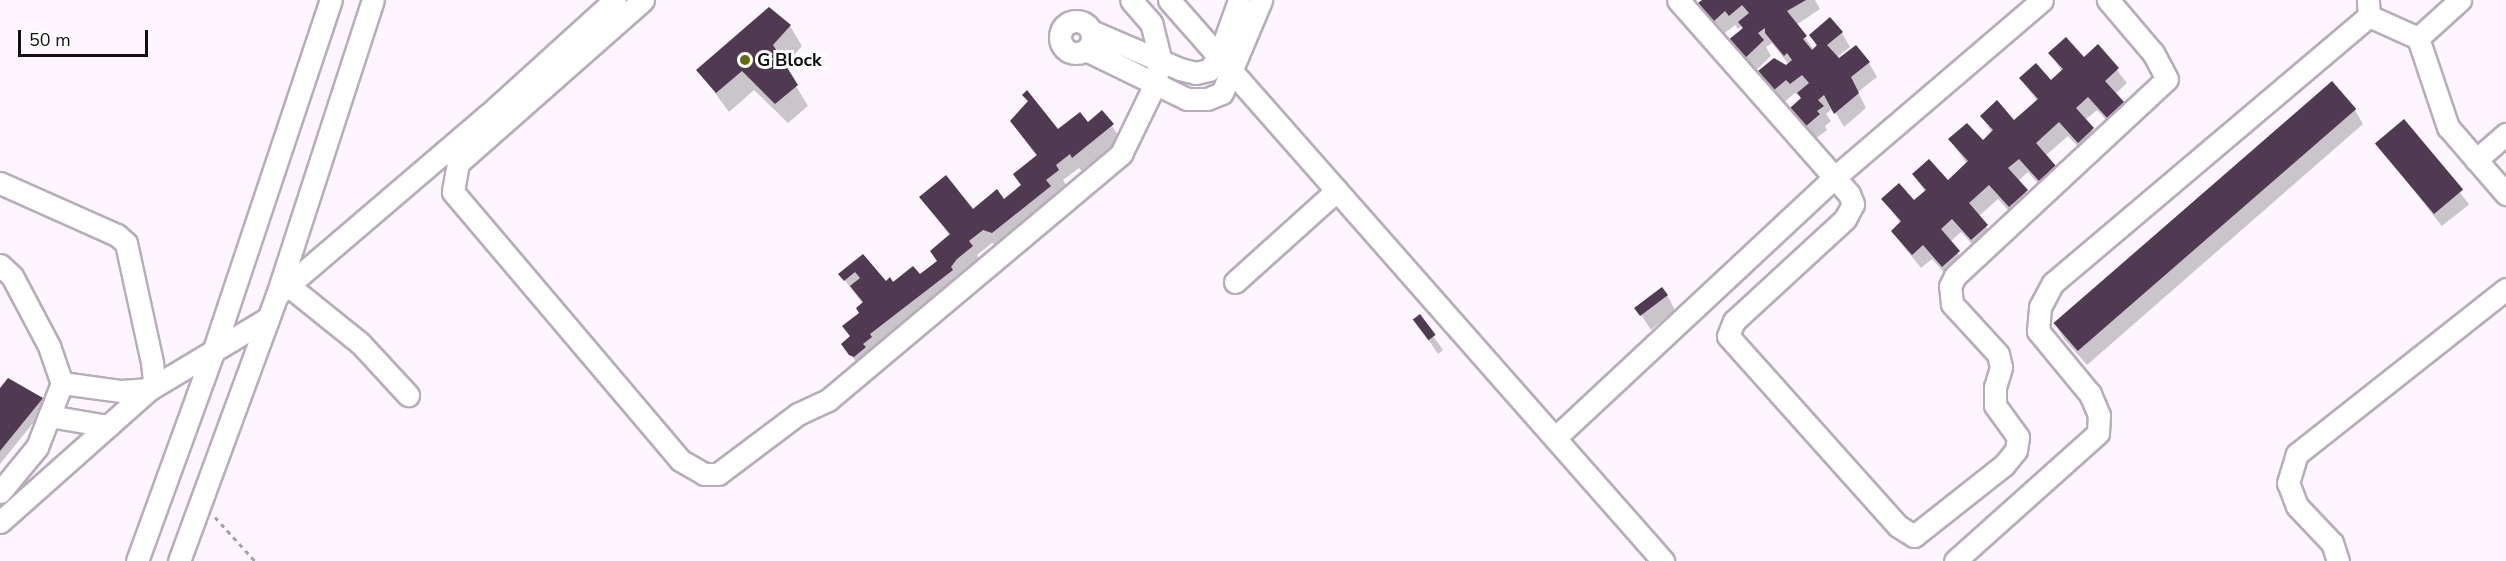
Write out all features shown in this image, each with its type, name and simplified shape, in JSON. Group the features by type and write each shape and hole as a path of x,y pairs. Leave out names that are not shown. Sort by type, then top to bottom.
{"street":[{"path":"136,561 214,349 331,0"},
{"path":"179,561 268,318 283,291 374,0"},
{"path":"283,291 615,0"},
{"path":"643,0 458,163 453,192 680,460 704,474 717,474 798,414 828,400 1121,154 1155,84 1160,58 1151,23 1131,0"},
{"path":"1169,0 1663,561"},
{"path":"1239,0 1226,64 1222,93 1207,99 1187,99 1155,84 1088,40 1160,58 1196,73 1209,70 1226,64 1261,0"},
{"path":"1678,0 1850,194 1853,204 1845,219 1734,321 1728,336 1898,526 1914,536 2004,465 2016,450 2018,437 1995,405 1995,387 2001,367 1998,354 1952,304 1950,286 1955,276 2167,79 2153,53 2109,0"},
{"path":"1555,438 1835,177 2042,0"},
{"path":"2418,38 2460,0"},
{"path":"1955,561 2098,433 2099,415 2090,394 2038,331 2040,307 2053,283 2368,8 2418,38 2448,127 2506,194"},
{"path":"2476,160 2506,134"},
{"path":"0,183 117,235 126,243 152,362 153,380 150,389"},
{"path":"1235,282 1337,190"},
{"path":"0,265 12,276 50,346 62,383 37,447 0,492"},
{"path":"2338,561 2332,543 2297,506 2288,483 2297,454 2506,289"},
{"path":"283,291 360,343 408,395"},
{"path":"0,522 150,389 268,318"},
{"path":"62,383 121,391 150,389"},
{"path":"49,416 108,426"}],"path":[{"path":"201,503 255,561"}],"building":[{"path":"1702,0 1806,0 1787,11 1807,36 1803,39 1812,50 1817,45 1809,35 1830,17 1843,32 1827,45 1839,58 1856,45 1870,62 1851,77 1859,93 1834,114 1824,95 1818,100 1824,106 1817,111 1820,114 1805,127 1790,108 1801,98 1797,93 1809,83 1802,75 1790,84 1786,80 1774,90 1758,71 1774,58 1786,65 1792,60 1787,53 1784,56 1765,33 1765,28 1758,33 1764,40 1743,60 1727,41 1743,28 1738,22 1749,13 1742,5 1729,16 1725,11 1713,22 1698,3"},
{"name":"G Block","path":"769,7 791,25 773,45 798,85 775,104 742,71 716,93 696,70"},
{"path":"2066,37 2084,57 2098,44 2119,68 2105,81 2125,103 2108,119 2088,97 2076,108 2094,128 2078,143 2059,122 2036,143 2056,166 2039,181 2019,159 2008,168 2028,190 2009,207 1989,185 1969,203 1988,225 1971,240 1952,219 1941,229 1960,251 1942,267 1923,245 1912,255 1891,231 1901,221 1881,199 1899,183 1914,200 1926,190 1912,174 1929,159 1948,180 1968,161 1948,139 1967,123 1983,140 1993,130 1980,116 1997,100 2014,120 2038,99 2019,78 2036,63 2051,80 2063,69 2048,53"},
{"path":"2332,81 2356,109 2078,351 2054,323"},
{"path":"1027,90 1058,129 1080,112 1088,122 1102,110 1114,124 1072,158 1070,154 1056,165 1059,170 1046,180 1051,186 992,233 983,230 969,241 973,246 957,259 951,267 953,270 870,334 872,337 863,344 866,347 854,357 849,355 841,344 850,336 842,326 859,313 856,308 863,302 850,286 860,278 855,272 844,281 838,274 863,254 886,281 890,277 893,282 913,266 920,274 937,261 930,251 950,234 919,197 946,175 973,209 997,189 1004,199 1021,185 1013,174 1037,155 1010,121 1028,101 1022,95"},
{"path":"2404,119 2463,189 2434,214 2375,143"},
{"path":"1662,287 1668,295 1640,316 1634,308"},
{"path":"1420,314 1436,335 1428,340 1413,319"},
{"path":"8,378 43,398 0,451 0,388"}],"place":[{"name":"G Block","path":"745,60"}]}
